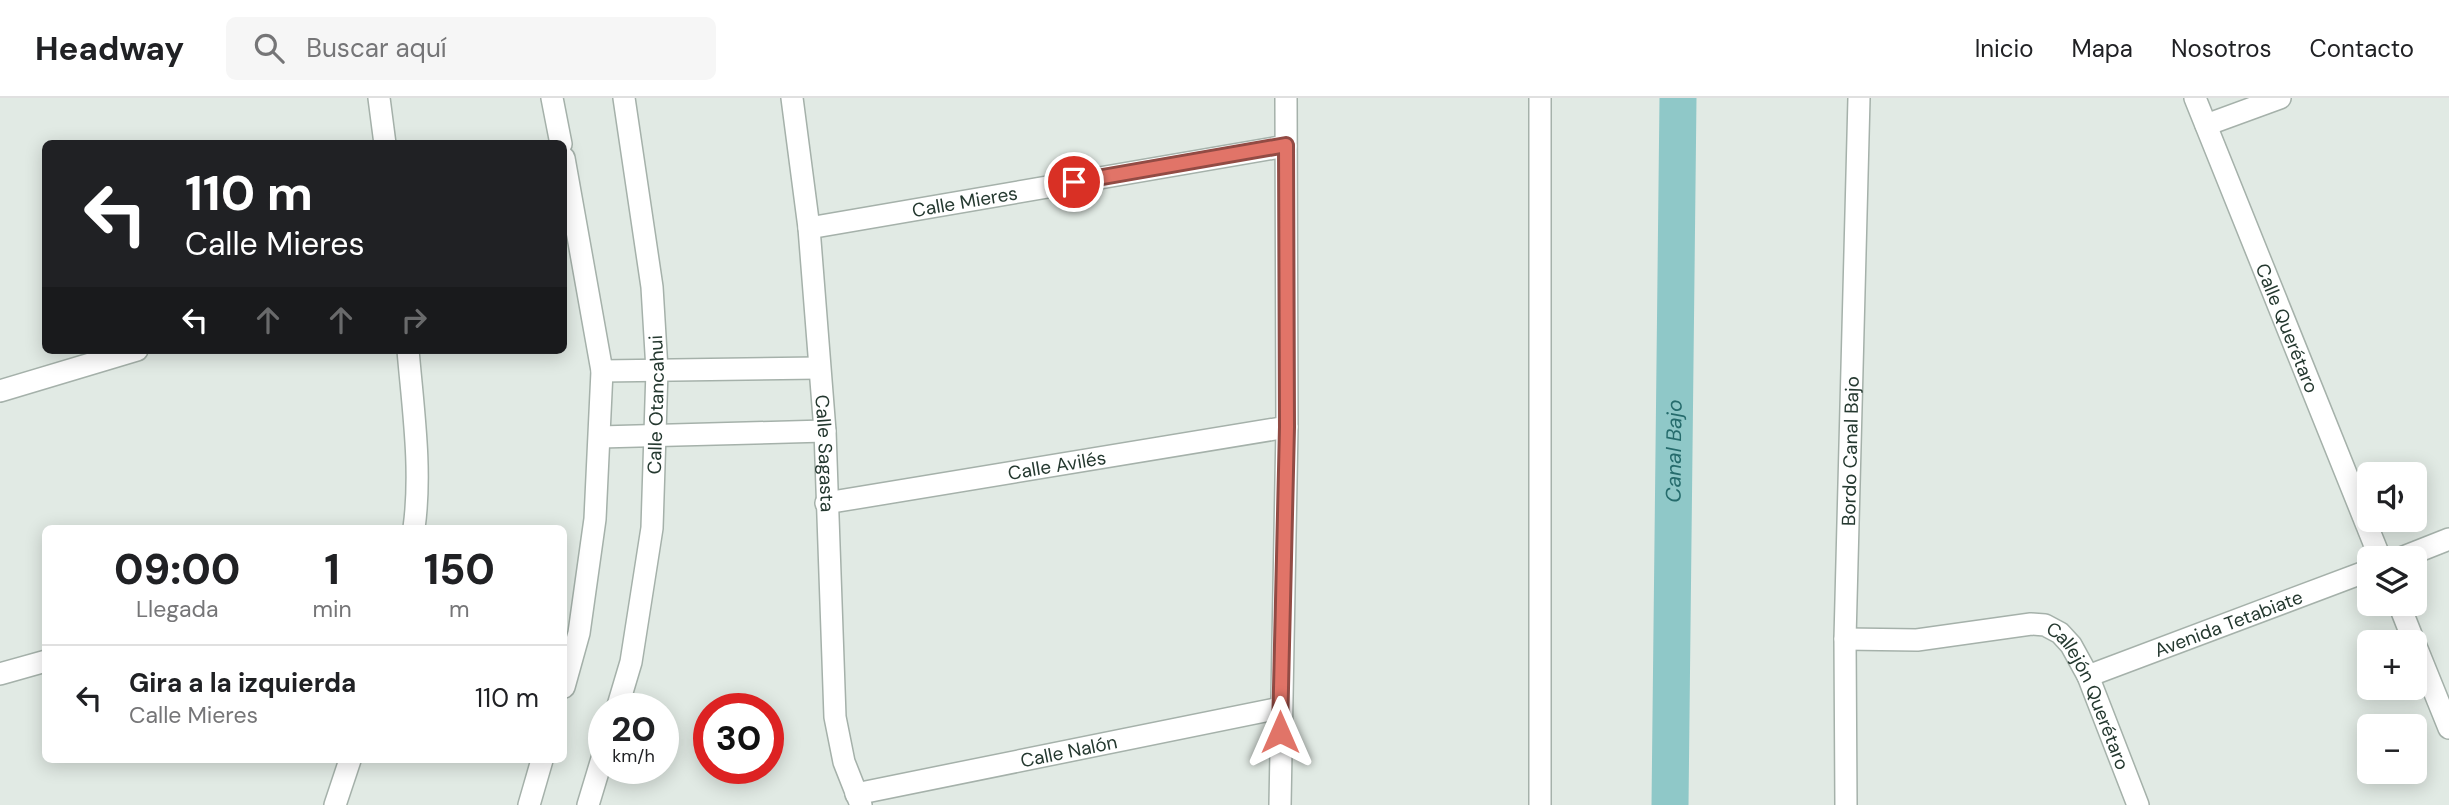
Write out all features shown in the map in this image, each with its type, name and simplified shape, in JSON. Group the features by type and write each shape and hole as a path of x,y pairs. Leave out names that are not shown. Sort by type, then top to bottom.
{"street":[{"path":"379,98 384,140"},
{"path":"552,98 560,140"},
{"name":"Calle Otancahui","path":"622,693 631,662 652,528 657,370 652,287 624,98"},
{"name":"Calle Sagasta","path":"792,98 809,228 825,430 835,717 844,762 859,799"},
{"path":"1280,805 1287,427 1286,98"},
{"path":"1540,98 1541,805"},
{"name":"Bordo Canal Bajo","path":"1846,805 1845,639 1858,98"},
{"name":"Calle Querétaro","path":"2195,98 2376,546"},
{"path":"2206,125 2280,98"},
{"name":"Calle Mieres","path":"809,228 1286,145"},
{"path":"567,175 602,371 595,519 579,632 567,676"},
{"path":"0,391 124,354"},
{"path":"408,354 416,443 414,525"},
{"path":"602,371 819,368"},
{"name":"Calle Avilés","path":"826,503 1287,427"},
{"path":"600,437 825,430"},
{"path":"2427,548 2449,539"},
{"name":"Avenida Tetabiate","path":"2088,676 2357,575"},
{"name":"Callejón Querétaro","path":"1845,639 1917,640 2045,625 2060,633 2071,645 2088,676 2138,805"},
{"path":"0,674 42,662"},
{"path":"2427,673 2449,728"},
{"name":"Calle Nalón","path":"859,799 1280,708"},
{"path":"335,805 349,763"},
{"path":"529,805 541,763"},
{"path":"588,805 594,784"}],"waterway":[{"name":"Canal Bajo","path":"1670,805 1678,98"}],"route":[{"path":"1074,182 1286,145 1287,427 1280,732"}]}
